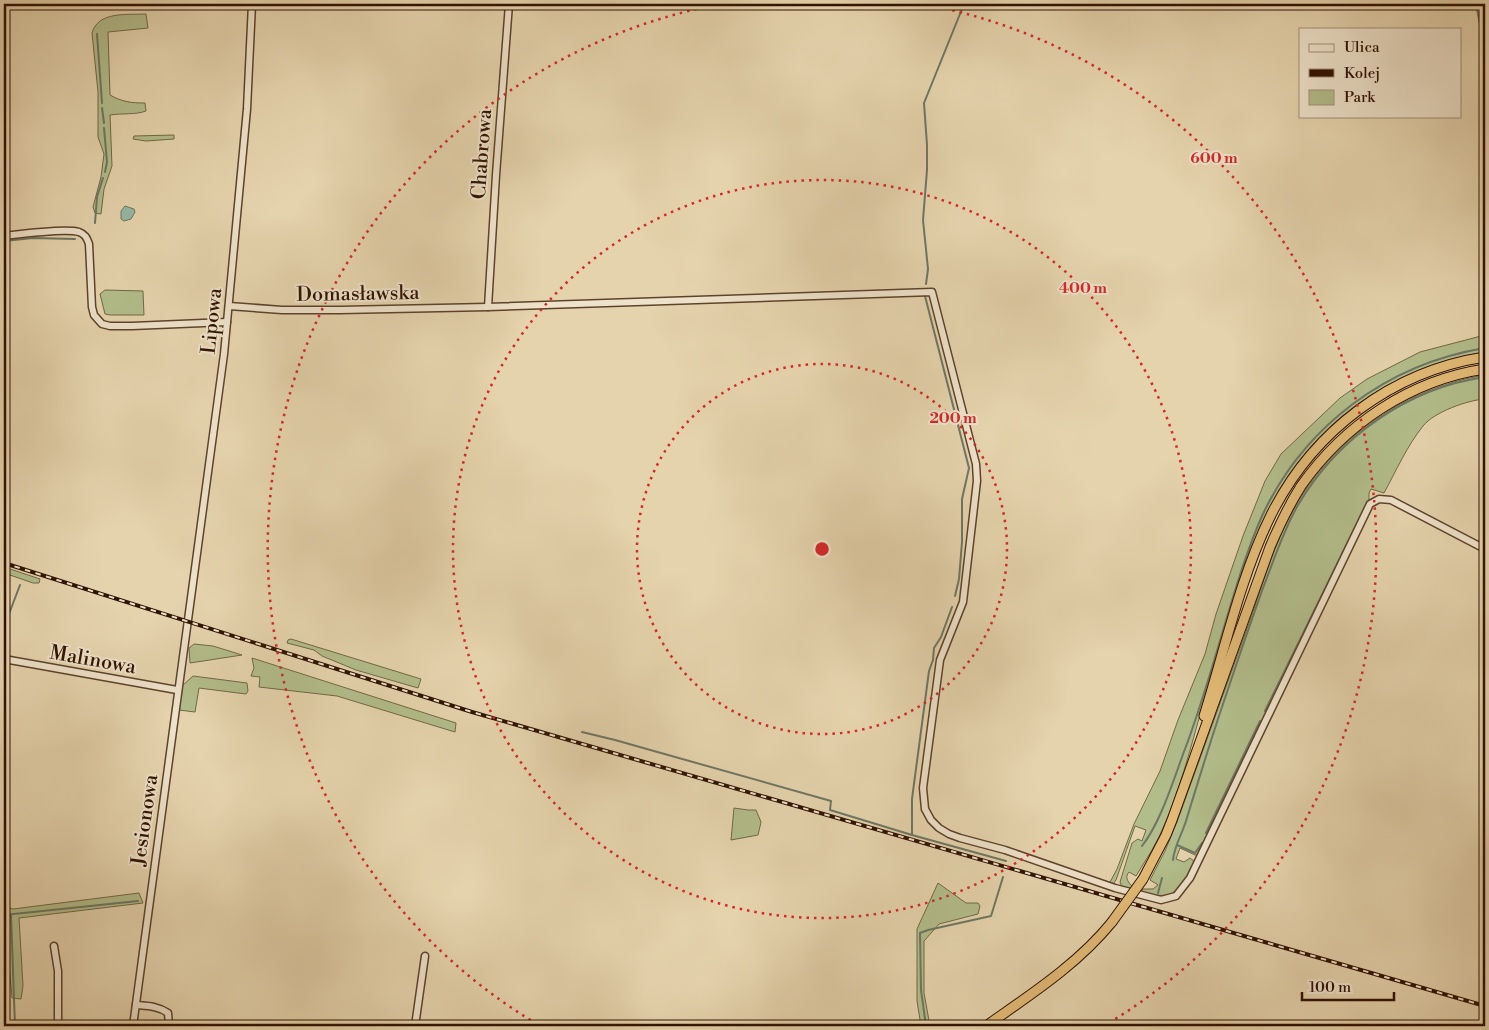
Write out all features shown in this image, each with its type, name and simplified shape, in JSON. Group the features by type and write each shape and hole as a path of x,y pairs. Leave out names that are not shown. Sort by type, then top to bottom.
{"highway":[{"path":"1191,765 1243,586 1271,515 1297,472 1319,444 1338,426 1386,391 1444,366 1485,357"},
{"path":"986,1026 1068,966 1096,941 1143,879 1166,835 1270,547 1287,510 1301,487 1334,446 1371,415 1398,398 1427,385 1485,369"}],"street":[{"name":"Lipowa","path":"184,640 221,379 229,306 249,77 252,4"},
{"name":"Chabrowa","path":"488,307 509,4"},
{"path":"4,236 72,231 86,236 89,244 92,307 94,315 102,324 132,326 227,322"},
{"name":"Domasławska","path":"229,306 282,310 488,307 932,292 976,464 977,481 963,602 940,660 923,788 925,809 931,820 949,834 1005,850 1115,888 1150,898 1162,900 1176,896 1190,878 1370,504 1379,499 1391,500 1485,549"},
{"name":"Jesionowa","path":"133,1026 184,640"},
{"name":"Malinowa","path":"4,659 178,690"},
{"path":"54,946 58,980 58,1026"},
{"path":"415,1026 426,956"},
{"path":"136,1005 157,1007 165,1011 168,1013 169,1026"}],"green space":[{"path":"146,14 148,28 108,32 110,95 127,102 145,103 146,111 110,115 112,166 104,189 101,214 95,213 93,207 101,177 104,154 98,137 98,92 92,33 100,21 107,18"},
{"path":"174,135 174,139 146,141 133,139 134,136"},
{"path":"105,290 143,291 144,315 105,314 100,294"},
{"path":"1485,335 1485,352 1450,360 1416,372 1385,387 1356,406 1329,428 1306,453 1285,482 1263,521 1254,544 1226,629 1184,771 1166,821 1152,850 1136,876 1129,872 1127,879 1132,886 1129,889 1122,887 1120,882 1132,843 1138,839 1142,841 1146,830 1135,826 1116,880 1113,884 1109,884 1117,869 1134,824 1160,771 1178,720 1205,654 1216,614 1243,536 1265,481 1281,454 1340,398 1367,379 1420,352"},
{"path":"1485,375 1485,399 1452,408 1428,421 1412,442 1384,493 1371,489 1369,501 1199,854 1195,855 1180,848 1176,859 1184,862 1190,858 1194,861 1188,875 1179,888 1170,894 1160,895 1141,892 1143,889 1153,889 1158,885 1150,880 1177,822 1276,546 1304,492 1323,467 1345,444 1369,424 1396,407 1424,393 1454,382"},
{"path":"4,567 40,579 39,583 33,583 4,573"},
{"path":"291,639 421,679 418,688 356,670 322,656 314,650 287,643"},
{"path":"194,644 213,646 242,655 190,663 189,648"},
{"path":"252,658 456,723 455,732 337,696 259,687 260,677 251,676 254,668"},
{"path":"193,676 247,683 248,691 246,694 199,688 195,712 179,710 182,686"},
{"path":"734,808 756,810 761,822 758,835 731,840"},
{"path":"938,883 966,903 978,903 980,906 978,914 939,924 924,941 924,993 930,1026 921,1026 917,1001 917,929"},
{"path":"139,893 143,903 19,918 23,986 21,999 12,998 4,906 13,909"}],"shaded area":[{"path":"125,206 134,209 135,212 131,219 124,221 121,219 121,211"}],"waterway":[{"path":"926,284 928,269 923,220 927,145 924,103 964,4"},
{"path":"1476,4 1485,50"},
{"path":"97,34 102,103"},
{"path":"102,108 104,123"},
{"path":"104,128 107,162 105,172"},
{"path":"95,223 97,197 103,178"},
{"path":"4,241 33,238 75,239"},
{"path":"925,296 969,468 962,499 962,542 959,579 955,596"},
{"path":"1142,846 1155,825 1172,786 1211,672 1254,535 1262,516 1280,484 1301,454 1325,428 1352,404 1382,384 1415,368 1449,356 1485,348"},
{"path":"1173,860 1257,604 1283,535 1298,505 1314,480 1354,438 1403,404 1429,392 1456,383 1485,377"},
{"path":"1265,711 1366,505"},
{"path":"4,627 20,585"},
{"path":"952,607 941,637 934,648 933,660 929,671 912,799 912,835 1006,861"},
{"path":"1206,833 1260,721"},
{"path":"582,732 831,801 830,810 912,835"},
{"path":"1177,845 1195,853 1202,843"},
{"path":"926,1026 921,990 920,933 991,916 1003,877"},
{"path":"1158,893 1162,878"},
{"path":"4,915 138,901"},
{"path":"11,915 15,1026"}],"railway":[{"path":"4,563 472,712 1485,1006"}]}
